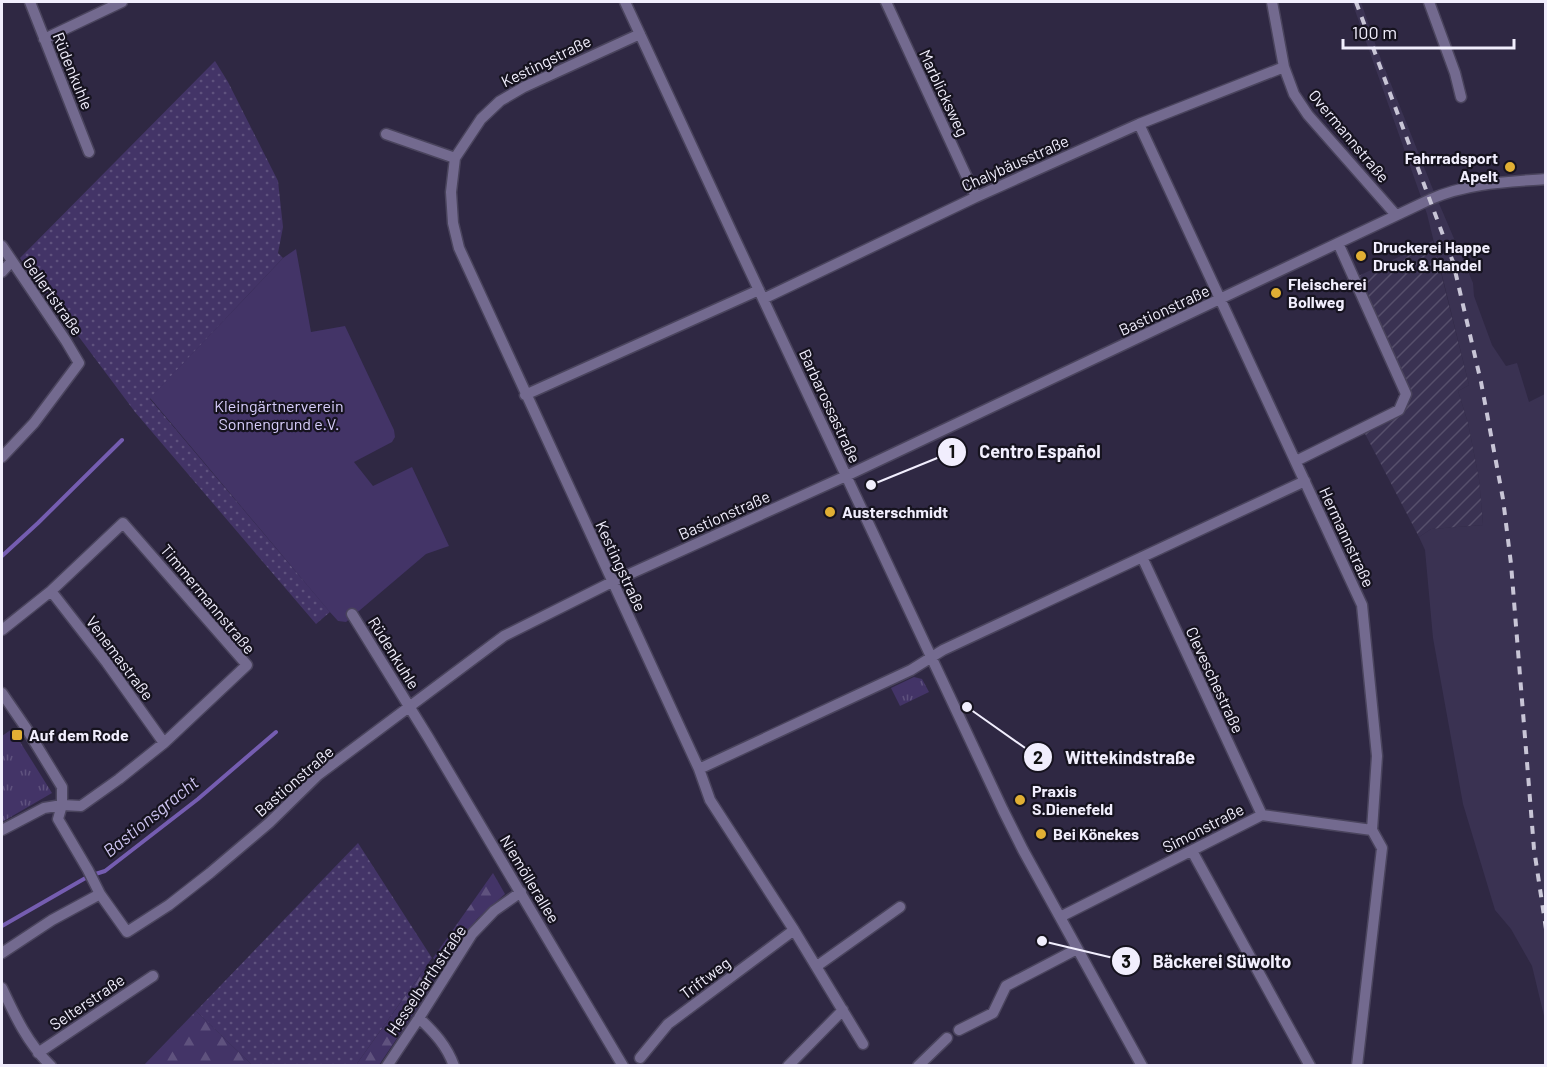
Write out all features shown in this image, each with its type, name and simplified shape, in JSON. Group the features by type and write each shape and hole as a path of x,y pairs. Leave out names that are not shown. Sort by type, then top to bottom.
{"street":[{"name":"Rüdenkuhle","path":"30,2 89,152"},
{"path":"44,39 122,2"},
{"name":"Barbarossastraße","path":"625,2 930,658 1013,830 1142,1065"},
{"name":"Marblicksweg","path":"886,2 976,197"},
{"name":"Overmannstraße","path":"1272,2 1284,67 1294,94 1308,115 1396,215"},
{"path":"1429,2 1455,73 1461,98"},
{"name":"Kestingstraße","path":"640,34 524,87 500,101 481,119 455,158 450,192 453,223 459,248 699,769 710,800 817,966 863,1044"},
{"name":"Chalybäusstraße","path":"525,395 761,295 1139,124 1284,67"},
{"name":"Hermannstraße","path":"1139,124 1362,604 1377,756 1372,830 1382,848 1357,1065"},
{"path":"386,134 455,158"},
{"name":"Bastionstraße","path":"100,894 127,932 169,905 210,873 269,823 318,775 504,636 612,582 846,477 1396,215 1457,189 1481,184 1545,179"},
{"path":"1296,461 1399,410 1406,394 1338,243"},
{"name":"Gellertstraße","path":"2,246 79,363 34,423 2,457"},
{"path":"2,272 11,261"},
{"path":"699,769 911,670 943,650 1305,481"},
{"name":"Timmermannstraße","path":"2,630 51,591 123,523 247,665 164,743 81,806 62,805 44,808 2,830"},
{"name":"Cleveschestraße","path":"1142,557 1262,815"},
{"name":"Venemastraße","path":"51,591 107,663 164,743"},
{"name":"Rüdenkuhle","path":"352,614 410,708"},
{"path":"2,693 62,787 62,805 58,819 100,894 52,920 2,953"},
{"name":"Niemöllerallee","path":"410,708 624,1065"},
{"name":"Simonstraße","path":"1060,917 1262,815 1372,830"},
{"path":"1192,851 1310,1065"},
{"name":"Hesselbarthstraße","path":"387,1065 472,934 494,911 521,892"},
{"path":"817,966 900,907"},
{"name":"Triftweg","path":"640,1058 668,1024 794,930"},
{"path":"959,1030 993,1013 1006,986 1077,949"},
{"name":"Selterstraße","path":"38,1053 153,976"},
{"path":"2,988 16,1017 38,1053 51,1065"},
{"path":"788,1065 843,1010"},
{"path":"419,1018 436,1034 454,1065"},
{"path":"918,1065 947,1038"}],"shaded area":[{"path":"1352,2 1361,2 1377,49 1432,187 1473,283 1474,296 1492,345 1506,366 1517,363 1529,402 1545,394 1545,1020 1532,966 1511,929 1495,910 1463,804 1433,638 1425,550 1419,537 1431,529 1483,525 1479,479 1468,423 1458,391 1469,385 1427,214"},
{"path":"1433,241 1469,385 1458,391 1468,423 1479,479 1483,525 1431,529 1419,537 1362,428 1399,410 1406,394 1354,278"}],"green space":[{"path":"215,61 278,181 283,227 278,253 283,258 150,399 330,612 316,624 135,412 20,258"},
{"name":"Kleingärtnerverein Sonnengrund e.V.","path":"296,249 311,332 345,326 394,430 395,437 392,442 354,462 373,486 412,467 449,546 426,554 346,622 338,621 328,610 150,398 283,258"},
{"path":"914,677 922,679 929,692 900,706 891,688"},
{"path":"12,729 52,793 2,822 2,736"},
{"path":"358,843 432,958 356,1065 252,1065 196,1011"},
{"path":"493,873 505,894 477,919 445,965 441,966 433,958"},
{"path":"425,968 434,981 433,985 379,1065 356,1065"},
{"path":"196,1011 252,1065 144,1065"}],"waterway":[{"path":"2,556 122,440"},
{"name":"Bastionsgracht","path":"2,926 89,876 105,871 198,799 276,732"}],"railway":[{"path":"1356,2 1453,262 1481,382 1503,499 1511,564 1534,849 1546,929"}],"place":[{"name":"Fahrradsport Apelt","path":"1510,167"},
{"name":"Druckerei Happe Druck & Handel","path":"1361,256"},
{"name":"Fleischerei Bollweg","path":"1276,293"},
{"name":"Centro Español","path":"871,485"},
{"name":"Austerschmidt","path":"830,512"},
{"name":"Wittekindstraße","path":"967,707"},
{"name":"Auf dem Rode","path":"17,735"},
{"name":"Praxis S.Dienefeld","path":"1020,800"},
{"name":"Bei Könekes","path":"1041,834"},
{"name":"Bäckerei Süwolto","path":"1042,941"}]}
